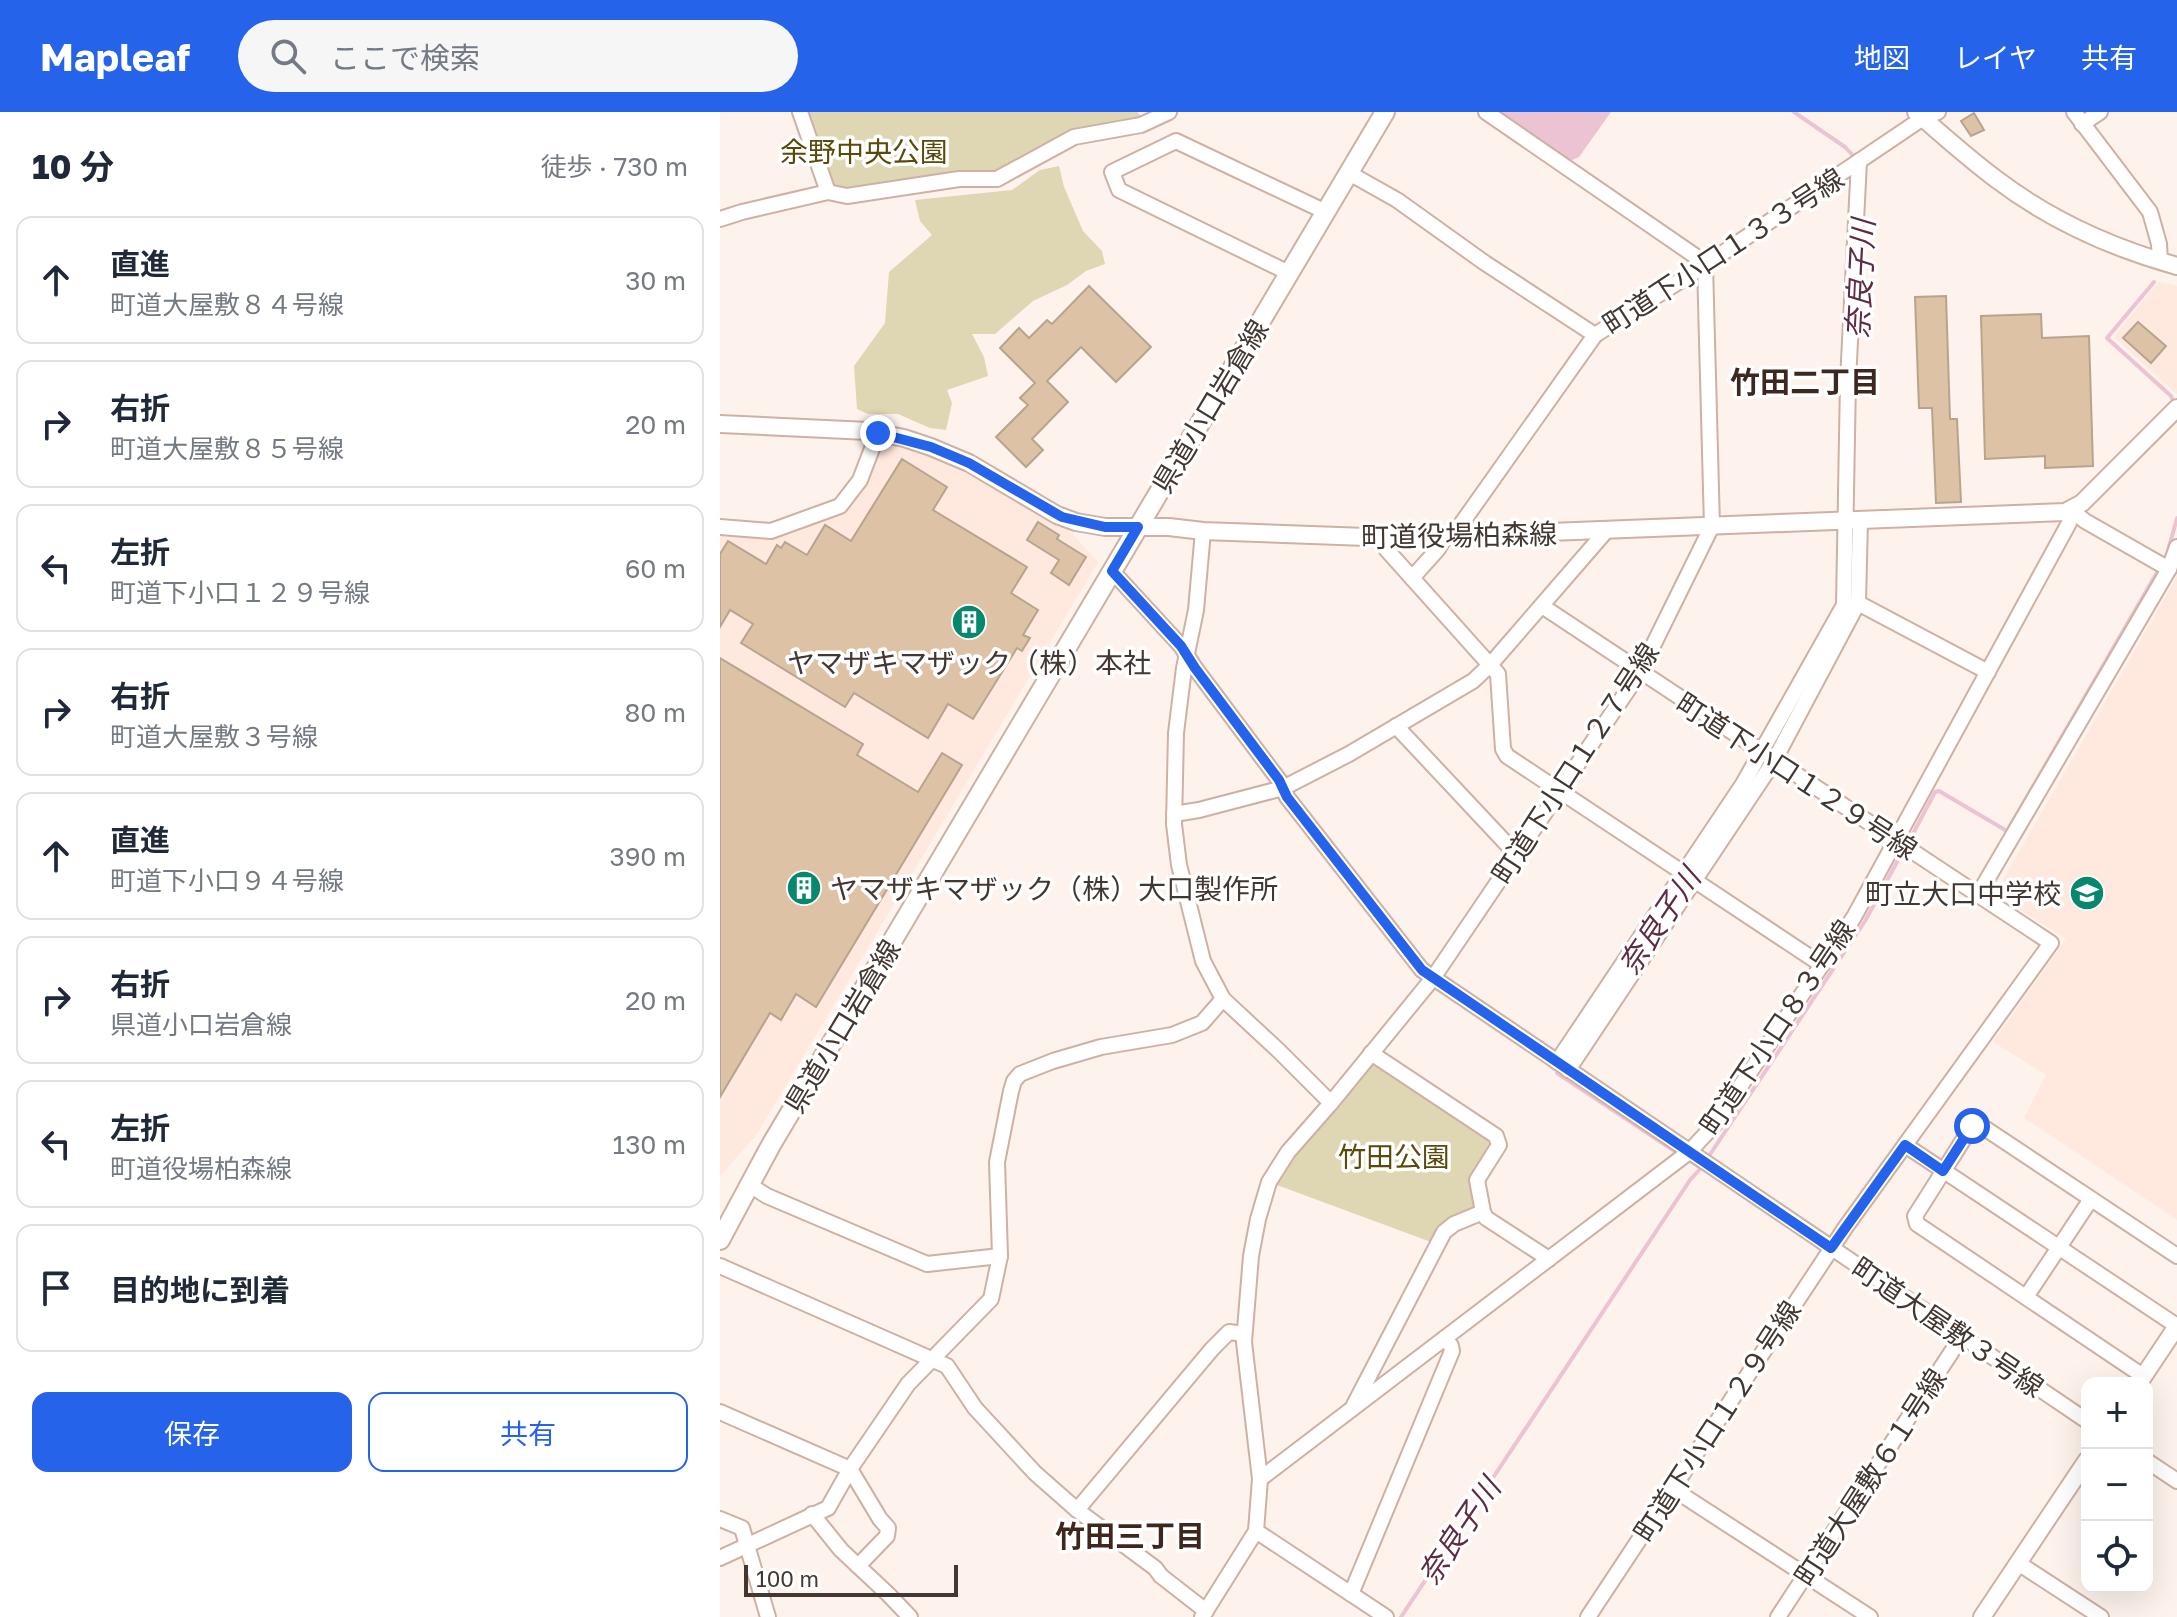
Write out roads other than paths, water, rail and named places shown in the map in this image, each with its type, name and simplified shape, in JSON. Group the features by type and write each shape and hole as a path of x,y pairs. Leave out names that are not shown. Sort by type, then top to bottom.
{"main road":[{"name":"県道小口岩倉線","path":"720,1240 748,1184 1385,112"}],"street":[{"path":"800,112 828,192"},
{"path":"720,219 828,192 847,196 959,179 997,179 1074,137 1141,125 1150,115 1169,112"},
{"path":"1486,112 1705,265"},
{"path":"2100,112 2078,118 2150,212 2159,244 2160,261"},
{"path":"1926,114 1997,180 2048,214 2101,240 2177,266"},
{"name":"町道下小口１３３号線","path":"1412,578 1448,537 1595,335 1705,265 1926,114"},
{"path":"1289,273 1119,190 1112,172 1176,141 1326,212"},
{"path":"1562,1066 1768,757 1858,603 1848,381 1859,161"},
{"path":"1349,173 1397,200 1485,263 1595,335"},
{"name":"町道下小口１２７号線","path":"1256,1531 1260,1479 1244,1334 1251,1256 1269,1182 1288,1152 1433,978 1517,855 1640,672 1712,526 1705,265"},
{"path":"2169,569 2071,510 2088,498 2177,408"},
{"name":"町道役場柏森線","path":"720,424 878,433 931,447 969,463 1062,517 1105,527 1386,538 1448,537 2044,514 2071,510"},
{"path":"720,527 771,531 840,506 860,480 878,433"},
{"name":"町道下小口８３号線","path":"1260,1479 1689,1152 1715,1124 1854,917 2069,523 2071,510"},
{"path":"1768,757 1844,605 1853,521"},
{"path":"1174,814 1283,788 1349,754 1473,681 1607,530"},
{"path":"1203,531 1196,610 1176,733 1174,814 1179,865 1203,961 1223,999 1331,1103"},
{"path":"1386,538 1386,549 1498,674 1503,749 1507,756 1822,965"},
{"path":"1978,895 2169,569 2177,547"},
{"name":"町道大屋敷３号線","path":"1112,571 1181,646 1287,797 1422,970 2081,1417"},
{"path":"1858,603 1988,672"},
{"name":"町道下小口１２９号線","path":"1542,606 2051,943 1831,1248 1588,1617"},
{"path":"1396,726 1517,855"},
{"path":"720,1558 828,1508 850,1469 908,1384 991,1299 1000,1256 997,1162 1014,1081 1020,1074 1101,1047 1172,1035 1202,1023 1223,999"},
{"path":"1371,1053 1496,1136 1499,1145 1477,1180 1483,1212 1486,1218 1549,1259"},
{"path":"2137,1377 1917,1224 1915,1216 1972,1126 1980,1125 2177,1256"},
{"path":"1905,1145 2177,1326 2143,1377"},
{"path":"748,1184 767,1196 927,1264 1000,1256"},
{"path":"2026,1297 2091,1199"},
{"path":"1352,1409 1444,1232 1454,1224 1483,1212"},
{"path":"720,1266 947,1366 975,1408 1035,1473 1077,1510 1155,1568 1204,1614 1256,1531 1386,1617"},
{"path":"1077,1510 1212,1349 1229,1332 1244,1334"},
{"name":"町道大屋敷６１号線","path":"1778,1617 1962,1336"},
{"path":"1351,1594 1452,1351 1445,1338"},
{"path":"720,1412 850,1469 888,1528 887,1536 858,1566"},
{"path":"2153,1465 2177,1481"},
{"path":"1982,1617 2081,1469"},
{"path":"1673,1489 1870,1617"},
{"path":"812,1514 841,1550 910,1617"},
{"path":"720,1519 742,1528 768,1617"},
{"path":"2018,1563 2101,1617"}],"waterway":[{"name":"奈良子川","path":"1794,112 1845,147 1856,159"},
{"path":"2154,282 2107,338 2171,396 2175,406"},
{"path":"2163,561 2177,518"},
{"name":"奈良子川","path":"1852,529 1852,560"},
{"path":"1908,843 1935,792 1939,791 2007,831 2159,569"},
{"name":"奈良子川","path":"1401,1617 1865,921 1903,851"},
{"name":"奈良子川","path":"1560,1069 1557,1073 1679,1154"},
{"name":"奈良子川","path":"1686,1158 1701,1168"}],"place":[{"name":"ヤマザキマザック（株）本社","path":"969,622"},
{"name":"ヤマザキマザック（株）大口製作所","path":"804,888"},
{"name":"町立大口中学校","path":"2087,893"}],"district":[{"name":"竹田二丁目","path":"1805,382"},
{"name":"竹田三丁目","path":"1130,1536"}],"park label":[{"name":"余野中央公園","path":"864,151"},
{"name":"竹田公園","path":"1394,1156"}]}
